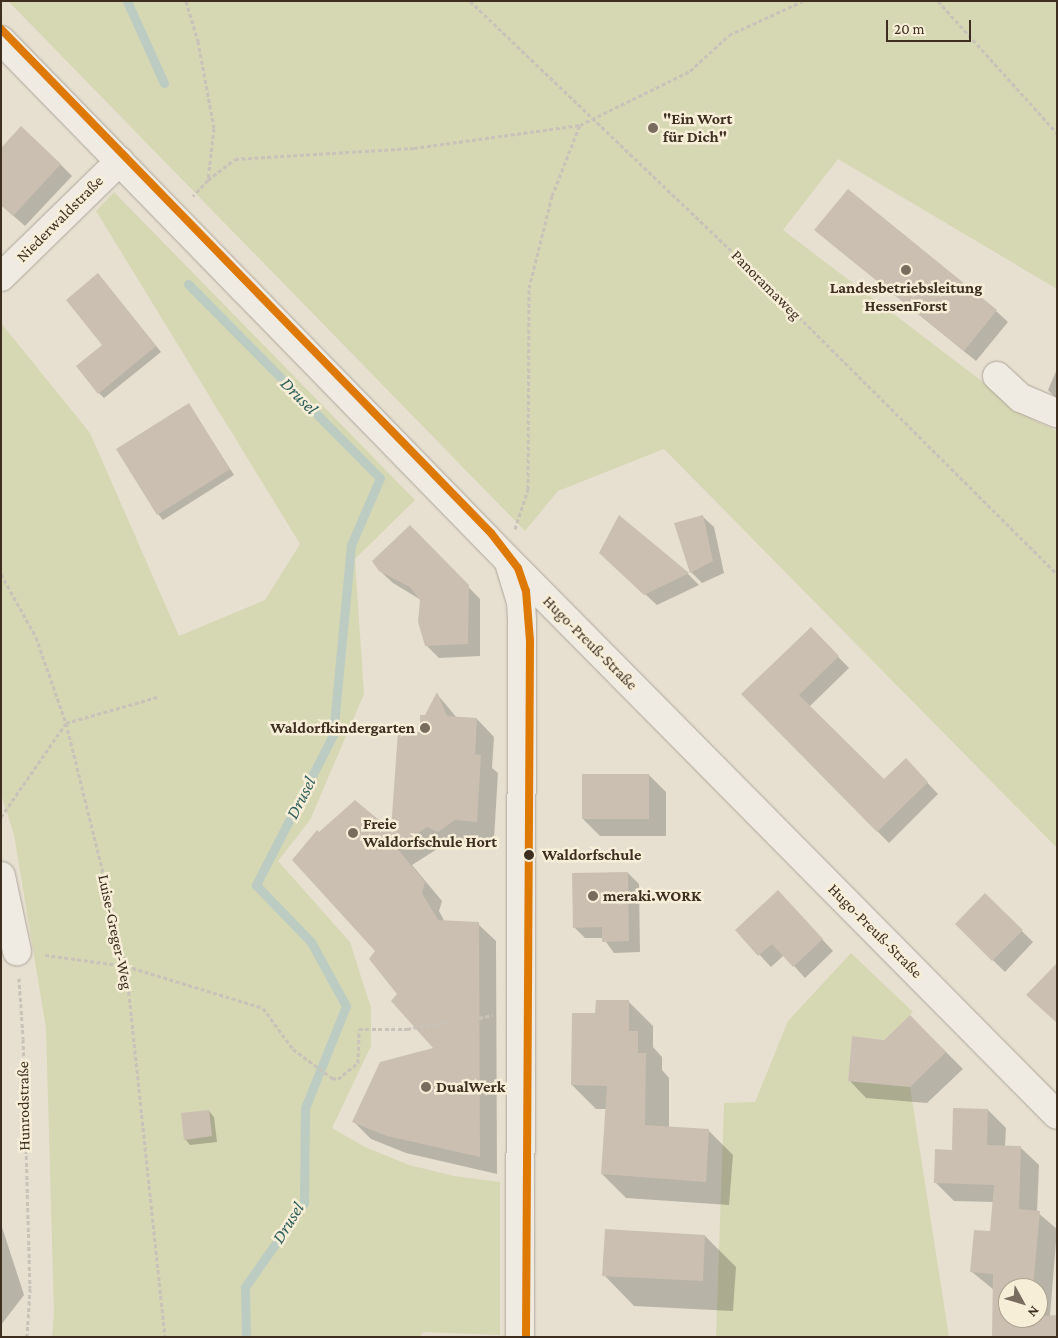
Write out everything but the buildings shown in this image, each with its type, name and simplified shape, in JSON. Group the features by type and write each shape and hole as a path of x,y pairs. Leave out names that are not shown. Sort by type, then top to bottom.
{"street":[{"name":"Hugo-Preuß-Straße","path":"1,40 506,558 1057,1115"},
{"name":"Niederwaldstraße","path":"1,278 120,161"},
{"path":"997,376 1021,398 1057,413"},
{"path":"506,558 516,580 522,615 520,1337"},
{"path":"1,876 16,950"}],"path":[{"path":"186,1 198,41 214,128 208,180"},
{"name":"Panoramaweg","path":"470,1 595,117 1057,574"},
{"path":"173,216 208,180 235,159 414,148 580,125 690,72 729,35 803,1"},
{"path":"938,1 975,46 1057,133"},
{"path":"506,558 528,489 529,288 552,196 580,125"},
{"name":"Luise-Greger-Weg","path":"1,574 36,637 66,722 126,966 165,1337"},
{"path":"1,817 66,722 157,697"},
{"path":"16,950 126,966 263,1008 293,1049 332,1078 338,1079 358,1063 359,1029 407,1029 453,1021"},
{"name":"Hunrodstraße","path":"16,950 23,1039 30,1288 27,1337"}],"green space":[{"path":"8,1 1057,1 1057,289 838,159 783,230 1033,420 1057,431 1057,848 664,449 558,491 525,531"},
{"path":"114,192 415,500 355,559 364,694 310,820 278,861 350,942 371,1008 371,1046 332,1128 365,1147 409,1165 454,1176 500,1182 500,1335 423,1332 420,1337 52,1337 54,1313 46,1028 14,835 1,794 1,323 90,433 179,636 265,600 300,544 96,211"},
{"path":"851,953 913,1012 884,1040 852,1036 848,1081 910,1087 949,1337 716,1337 724,1103 755,1102 788,1021"}],"waterway":[{"name":"Drusel","path":"127,1 164,83"},
{"name":"Drusel","path":"188,284 380,478 351,545 333,735 256,885 311,942 346,1006 305,1108 304,1203 245,1287 246,1337"}],"transit line":[{"path":"1,29 491,533 518,568 526,591 530,641 526,1337"}],"place":[{"name":"\"Ein Wort für Dich\"","path":"653,128"},
{"name":"Landesbetriebsleitung HessenForst","path":"906,270"},
{"name":"Waldorfkindergarten","path":"425,728"},
{"name":"Freie Waldorfschule Hort","path":"353,833"},
{"name":"Waldorfschule","path":"529,855"},
{"name":"meraki.WORK","path":"593,896"},
{"name":"DualWerk","path":"426,1087"}]}
